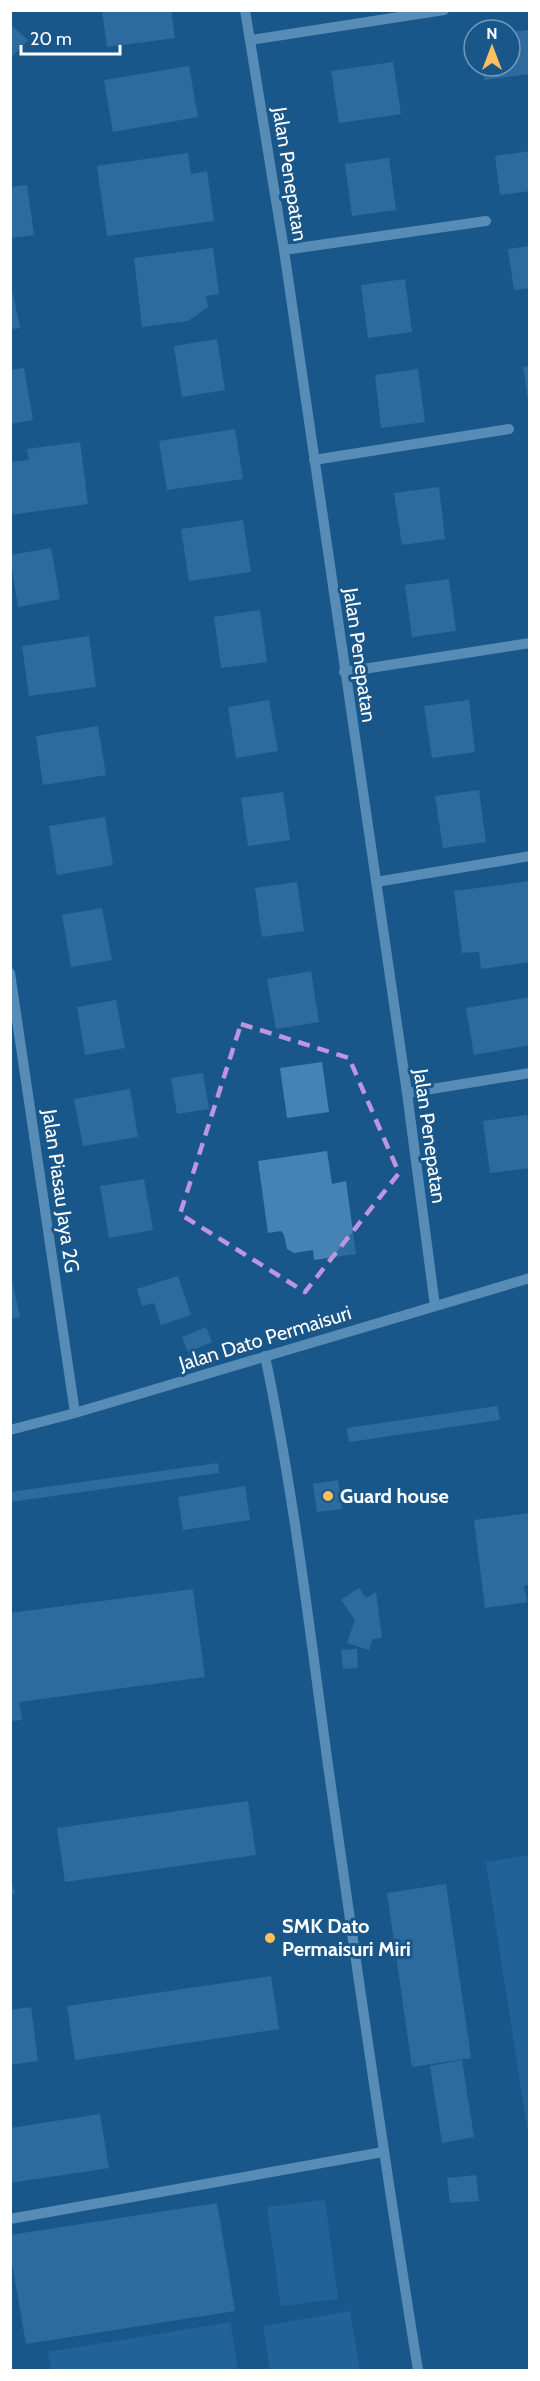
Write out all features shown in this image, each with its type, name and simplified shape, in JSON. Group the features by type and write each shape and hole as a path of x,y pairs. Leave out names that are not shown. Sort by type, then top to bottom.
{"street":[{"name":"Jalan Penepatan","path":"245,10 284,250 407,1093 435,1306"},
{"path":"251,40 444,10"},
{"path":"284,250 486,221"},
{"path":"314,459 509,429"},
{"path":"344,672 530,643"},
{"path":"376,882 530,856"},
{"name":"Jalan Piasau Jaya 2G","path":"10,973 75,1413"},
{"path":"407,1093 530,1073"},
{"name":"Jalan Dato Permaisuri","path":"10,1430 75,1413 530,1278"},
{"path":"265,1356 297,1530 383,2152 418,2370"},
{"path":"10,2218 383,2152"}],"highlighted area":[{"path":"241,1024 349,1058 399,1173 305,1292 180,1214"}],"shaded area":[{"path":"530,1856 529,2140 486,1862"},
{"path":"325,2200 338,2299 281,2306 267,2207"},
{"path":"350,2311 360,2370 270,2370 263,2326"},
{"path":"230,2322 238,2370 51,2370 48,2352"}],"building":[{"path":"102,10 171,10 175,38 107,47"},
{"path":"10,24 28,40 10,59"},
{"path":"528,30 530,74 522,75 522,31"},
{"path":"393,62 401,114 339,123 331,71"},
{"path":"189,66 198,117 113,132 104,80"},
{"path":"530,151 530,191 500,195 495,156"},
{"path":"188,153 191,174 207,171 214,221 107,236 97,166"},
{"path":"389,158 396,210 352,216 345,164"},
{"path":"27,185 34,235 10,238 10,187"},
{"path":"530,246 530,288 514,290 508,249"},
{"path":"213,248 219,294 206,296 208,307 188,321 142,327 134,258"},
{"path":"10,279 20,328 10,329"},
{"path":"405,279 412,332 368,338 361,285"},
{"path":"217,339 225,390 182,397 174,346"},
{"path":"530,366 530,400 528,400 523,367"},
{"path":"24,368 33,420 10,424 10,370"},
{"path":"418,369 425,422 381,428 375,375"},
{"path":"235,429 243,479 167,490 159,441"},
{"path":"80,442 88,504 10,515 10,462 29,460 27,449"},
{"path":"439,487 445,539 402,545 394,493"},
{"path":"243,520 251,572 189,581 181,529"},
{"path":"51,548 60,599 18,607 10,555"},
{"path":"449,579 456,631 412,637 405,585"},
{"path":"260,610 267,662 221,668 214,617"},
{"path":"89,636 96,687 29,696 22,646"},
{"path":"269,700 278,751 236,758 228,707"},
{"path":"469,700 475,752 432,758 424,706"},
{"path":"98,726 106,775 43,785 36,736"},
{"path":"479,790 486,842 443,848 435,796"},
{"path":"283,792 290,840 248,846 241,798"},
{"path":"105,817 113,865 57,875 49,826"},
{"path":"530,881 530,962 481,969 479,952 462,953 454,891"},
{"path":"297,882 304,931 262,937 255,888"},
{"path":"102,908 112,960 71,967 62,915"},
{"path":"311,971 319,1022 276,1029 267,979"},
{"path":"530,997 530,1045 474,1055 466,1008"},
{"path":"116,1000 125,1048 85,1055 77,1007"},
{"path":"322,1062 329,1112 287,1118 280,1068"},
{"path":"203,1073 209,1109 177,1114 171,1078"},
{"path":"130,1089 138,1137 83,1146 74,1099"},
{"path":"527,1115 530,1136 530,1168 490,1173 483,1121"},
{"path":"327,1151 332,1184 346,1181 356,1254 314,1260 313,1250 294,1253 287,1249 281,1231 268,1233 258,1161"},
{"path":"144,1179 153,1230 109,1238 100,1186"},
{"path":"10,1272 20,1317 10,1319"},
{"path":"178,1276 191,1315 161,1325 154,1303 142,1306 137,1289"},
{"path":"206,1327 212,1342 188,1352 182,1337"},
{"path":"497,1406 500,1420 349,1442 347,1428"},
{"path":"218,1463 219,1473 10,1502 10,1492"},
{"name":"Guard house","path":"338,1480 342,1509 317,1512 313,1484"},
{"path":"245,1486 250,1520 183,1530 178,1497"},
{"path":"530,1513 530,1585 524,1586 527,1602 485,1608 474,1520"},
{"path":"359,1588 366,1598 376,1592 382,1638 373,1639 369,1650 347,1643 355,1620 341,1600"},
{"path":"193,1589 205,1677 19,1702 22,1720 10,1721 10,1613"},
{"path":"357,1649 358,1668 343,1669 341,1650"},
{"path":"248,1801 256,1855 65,1882 57,1828"},
{"path":"10,1876 15,1894 10,1894"},
{"path":"446,1884 471,2058 412,2067 387,1893"},
{"path":"271,1976 279,2029 75,2060 67,2006"},
{"path":"31,2007 38,2061 10,2065 10,2010"},
{"path":"462,2060 474,2137 442,2143 430,2066"},
{"path":"100,2114 109,2168 10,2183 10,2128"},
{"path":"476,2175 479,2201 450,2203 447,2178"},
{"path":"217,2203 235,2311 26,2344 10,2252 10,2235"}],"place":[{"name":"Guard house","path":"328,1496"},
{"name":"SMK Dato Permaisuri Miri","path":"270,1938"}]}
